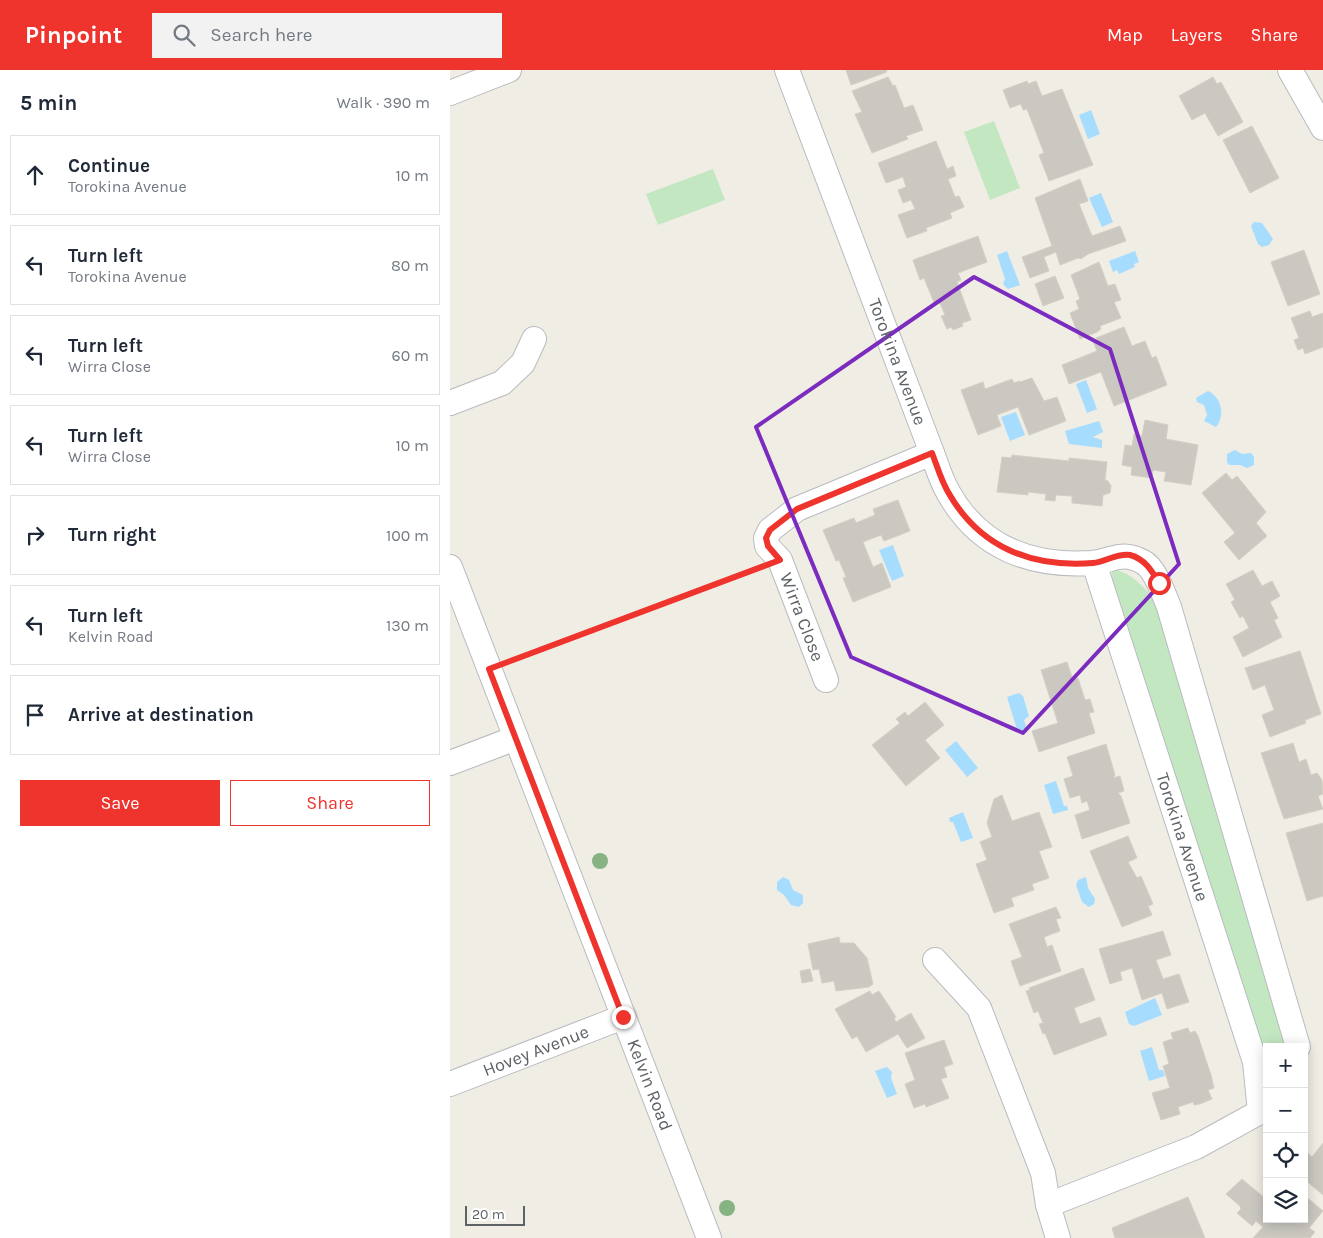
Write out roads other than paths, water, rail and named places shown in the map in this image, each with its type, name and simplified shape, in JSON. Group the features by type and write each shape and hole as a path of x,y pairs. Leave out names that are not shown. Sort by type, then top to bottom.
{"street":[{"path":"450,93 509,70"},
{"name":"Torokina Avenue","path":"788,70 932,453 947,491 962,514 983,535 1002,548 1025,558 1044,561 1094,563 1114,557 1130,555 1146,563 1159,583 1169,607 1297,1043"},
{"path":"1290,70 1321,117"},
{"path":"450,403 502,383 523,363 534,339"},
{"name":"Wirra Close","path":"826,680 780,560 768,546 766,538 770,530 797,509 932,453"},
{"name":"Torokina Avenue","path":"1048,1205 1196,1147 1263,1110 1255,1062 1094,563"},
{"name":"Kelvin Road","path":"450,567 708,1238"},
{"path":"450,763 516,738"},
{"path":"935,960 979,1008 1043,1172 1048,1205 1058,1238"},
{"name":"Hovey Avenue","path":"450,1084 623,1017"}],"water":[{"path":"1091,110 1100,134 1088,139 1079,115"},
{"path":"1101,193 1113,222 1102,227 1089,198"},
{"path":"1254,222 1262,223 1273,239 1269,245 1262,247 1258,244 1251,226"},
{"path":"1007,251 1020,285 1008,289 1003,284 1005,279 997,255"},
{"path":"1135,251 1139,262 1134,264 1135,267 1119,274 1117,270 1113,272 1109,261"},
{"path":"1086,380 1097,409 1087,413 1076,384"},
{"path":"1208,391 1216,397 1221,407 1221,417 1216,427 1204,421 1207,415 1204,405 1197,402 1196,398"},
{"path":"1016,412 1025,435 1010,441 1001,417"},
{"path":"1099,421 1103,432 1093,437 1102,440 1102,448 1069,444 1065,431"},
{"path":"1235,450 1242,454 1251,453 1254,457 1254,465 1247,468 1240,465 1229,465 1227,454"},
{"path":"893,545 904,576 892,581 879,550"},
{"path":"1019,693 1023,696 1029,716 1024,720 1027,730 1018,733 1007,697"},
{"path":"956,741 978,768 967,777 945,750"},
{"path":"1056,781 1064,806 1067,806 1068,810 1053,814 1044,785"},
{"path":"963,812 973,838 961,842 953,822 950,822 949,818"},
{"path":"783,877 789,880 793,890 803,895 803,903 799,907 791,905 784,895 777,890 777,882"},
{"path":"1086,877 1088,888 1095,899 1094,904 1089,907 1082,902 1076,885 1078,880"},
{"path":"1155,998 1162,1015 1134,1026 1129,1024 1125,1012"},
{"path":"1152,1047 1159,1070 1163,1070 1165,1076 1149,1081 1140,1051"},
{"path":"887,1067 892,1072 891,1078 897,1094 887,1098 875,1071"}]}
